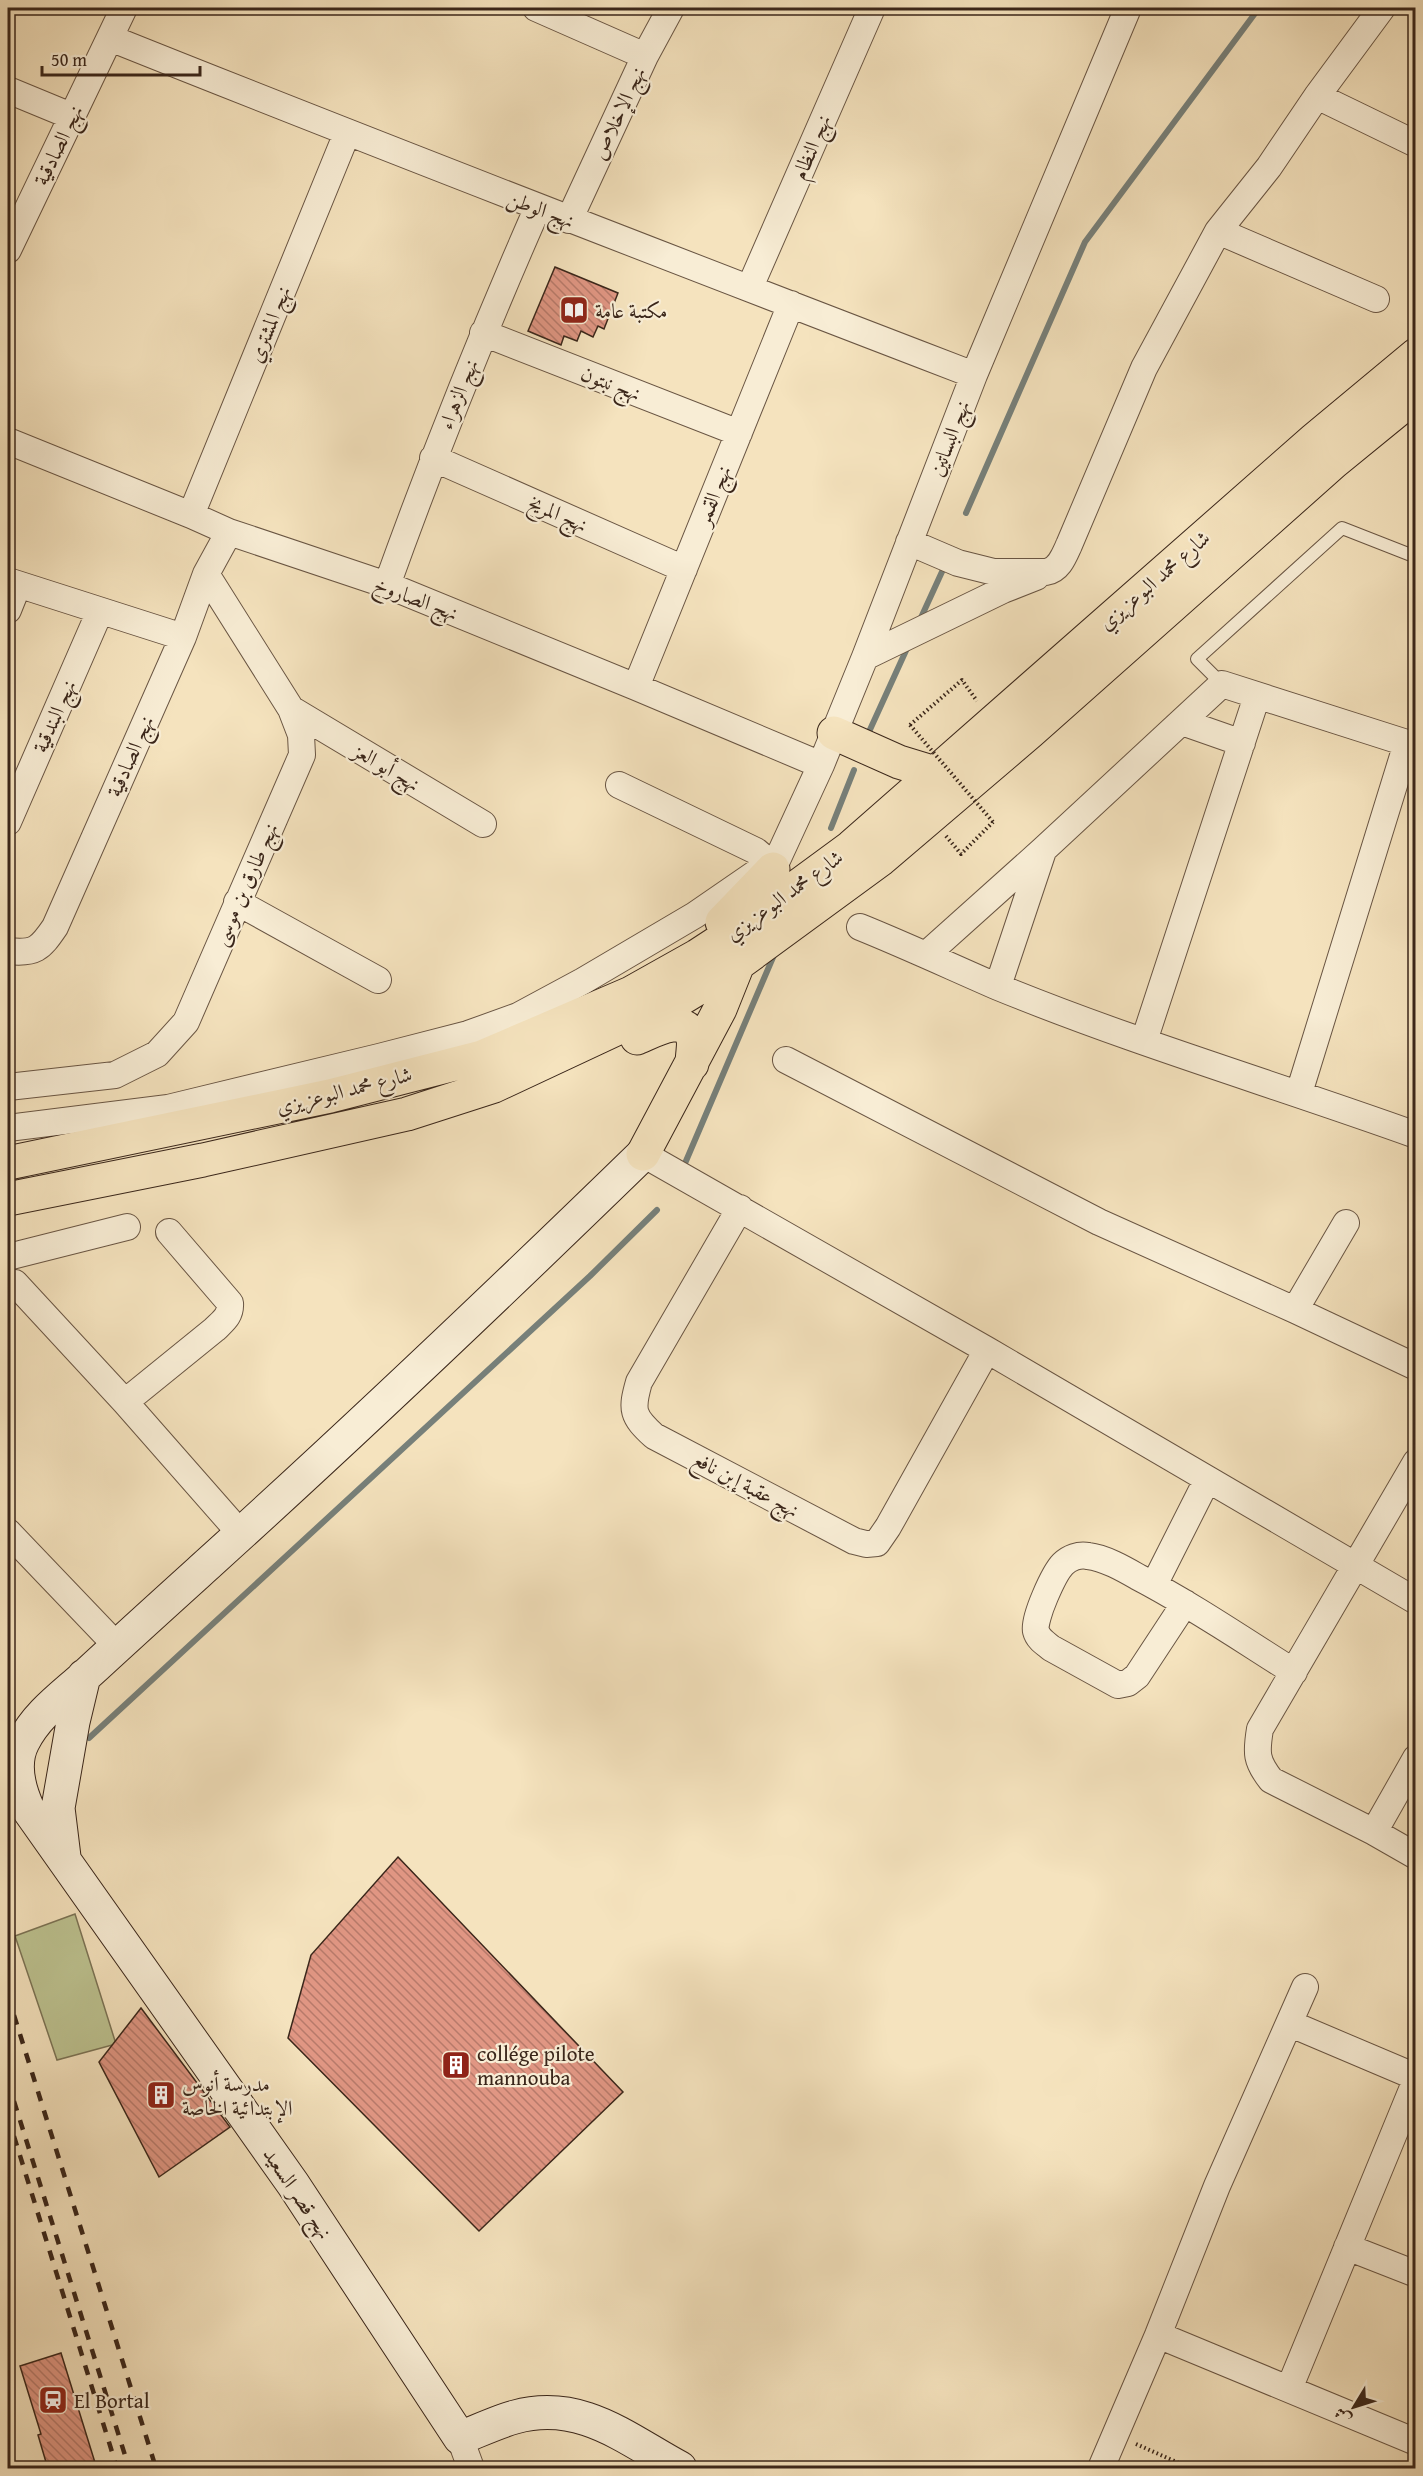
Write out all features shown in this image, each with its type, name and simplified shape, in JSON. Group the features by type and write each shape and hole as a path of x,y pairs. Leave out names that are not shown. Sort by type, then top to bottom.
{"highway":[{"path":"1325,451 1376,370 1416,333"},
{"name":"شارع محمد البوعزيزي","path":"8,1199 407,1114 494,1086 682,998 738,964 880,860 1030,732 1325,451 1416,355"},
{"name":"شارع محمد البوعزيزي","path":"8,1163 330,1096 482,1057 631,993 697,956 749,922 851,847 924,759 1325,451 1416,395"},
{"path":"1325,451 1383,437 1416,415"},
{"path":"834,732 924,759"},
{"path":"631,993 728,917 774,863"},
{"path":"643,1154 720,1009 738,964"},
{"path":"494,1086 585,1059 672,1024 688,1029 693,1037 692,1064"}],"street":[{"name":"نهج الصادقية","path":"8,250 124,8"},
{"path":"536,8 645,56"},
{"name":"نهج الإخلاص","path":"569,220 645,56 671,8"},
{"name":"نهج النظام","path":"750,287 872,8"},
{"name":"نهج البساتين","path":"774,863 821,765 974,375 1128,8"},
{"path":"909,542 958,563 994,572 1053,571 1065,555 1144,368 1218,231 1269,167 1317,96 1382,8"},
{"name":"نهج الوطن","path":"110,38 569,220 750,287 974,375"},
{"path":"8,90 71,116"},
{"path":"1317,96 1416,144"},
{"name":"نهج المشتري","path":"191,514 348,133"},
{"name":"نهج الزهراء","path":"387,585 433,458 483,333 538,207"},
{"path":"1218,231 1376,299"},
{"name":"نهج القمر","path":"636,687 791,304"},
{"name":"نهج نبتون","path":"483,333 739,433"},
{"name":"نهج الصاروخ","path":"8,441 191,514 229,532 387,585 821,765"},
{"name":"نهج المريخ","path":"433,458 684,569"},
{"name":"نهج الصادقية","path":"8,951 26,953 42,946 55,927 183,637 206,574 229,532"},
{"path":"865,657 1046,572"},
{"name":"نهج طارق بن موسى","path":"8,1087 115,1075 157,1054 186,1022 302,755 301,735 291,709 206,574"},
{"path":"8,610 13,583 183,637"},
{"name":"نهج البندقية","path":"8,822 100,611"},
{"path":"927,954 1222,684 1411,744 1299,1093"},
{"path":"1144,1041 1257,696"},
{"name":"نهج أبو العز","path":"291,709 483,824"},
{"path":"1182,722 1242,743"},
{"path":"8,1128 168,1108 379,1058 468,1034 518,1016 583,981 695,915 774,863 756,851 619,785"},
{"path":"998,986 1043,850"},
{"path":"237,902 378,980"},
{"path":"860,927 998,986 1144,1041 1416,1135"},
{"path":"786,1060 1099,1222 1416,1367"},
{"path":"643,1154 987,1350 1354,1567 1416,1601"},
{"name":"نهج قصر السعيد","path":"460,2438 293,2184 65,1865 28,1809 19,1791 18,1761 21,1744 30,1729 49,1707 241,1534 511,1283 643,1154"},
{"name":"نهج عقبة إبن نافع","path":"740,1208 639,1382 633,1404 637,1421 654,1436 854,1541 866,1544 877,1543 987,1350"},
{"path":"1295,1310 1346,1223"},
{"path":"8,1257 127,1227"},
{"path":"125,1402 210,1334 231,1311 230,1303 169,1232"},
{"path":"15,1283 125,1402 241,1534"},
{"path":"1416,1462 1260,1729 1256,1753 1262,1768 1271,1780 1416,1856"},
{"path":"1154,1585 1207,1480"},
{"path":"8,1532 117,1646"},
{"path":"1185,1603 1137,1676 1128,1683 1118,1685 1051,1648 1042,1641 1036,1631 1035,1620 1063,1564 1073,1557 1088,1556 1123,1569 1154,1585 1185,1603 1294,1672"},
{"path":"65,1865 58,1824 58,1808 73,1722 84,1676"},
{"path":"1374,1832 1416,1758"},
{"path":"1101,2469 1158,2335 1217,2186 1291,2024 1305,1987"},
{"path":"1290,2389 1416,2079 1291,2024"},
{"path":"1347,2247 1416,2274"},
{"path":"1158,2335 1416,2442"},
{"path":"471,2469 460,2438 516,2417 553,2412 574,2414 620,2432 650,2459 680,2469"}],"lane":[{"path":"1222,684 1197,659 1342,528 1416,557"}],"path":[{"path":"940,830 961,854 993,822 910,725 962,680 978,704"},
{"path":"1116,2436 1190,2469"}],"green space":[{"path":"75,1914 116,2044 57,2060 15,1936"}],"building":[{"name":"مكتبة عامة","path":"555,267 618,293 604,329 598,326 593,337 581,331 577,341 564,336 561,345 528,331"},
{"name":"collége pilote mannouba","path":"398,1857 623,2092 479,2231 288,2038 311,1955"},
{"name":"مدرسة أنوس الإبتدائية الخاصة","path":"141,2008 230,2127 159,2177 99,2062"},
{"name":"El Bortal","path":"61,2353 97,2469 48,2469 38,2435 41,2434 20,2366"}],"waterway":[{"path":"966,513 1085,242 1259,8"},
{"path":"919,622 946,563"},
{"path":"868,734 909,644"},
{"path":"831,828 854,770"},
{"path":"683,1168 774,955"},
{"path":"89,1738 590,1276 657,1210"}],"railway":[{"path":"8,1996 156,2468"},
{"path":"8,2082 129,2468"},
{"path":"8,2117 117,2468"}],"place":[{"name":"مكتبة عامة","path":"574,310"},
{"name":"collége pilote mannouba","path":"456,2065"},
{"name":"مدرسة أنوس الإبتدائية الخاصة","path":"161,2095"},
{"name":"El Bortal","path":"53,2400"}]}
